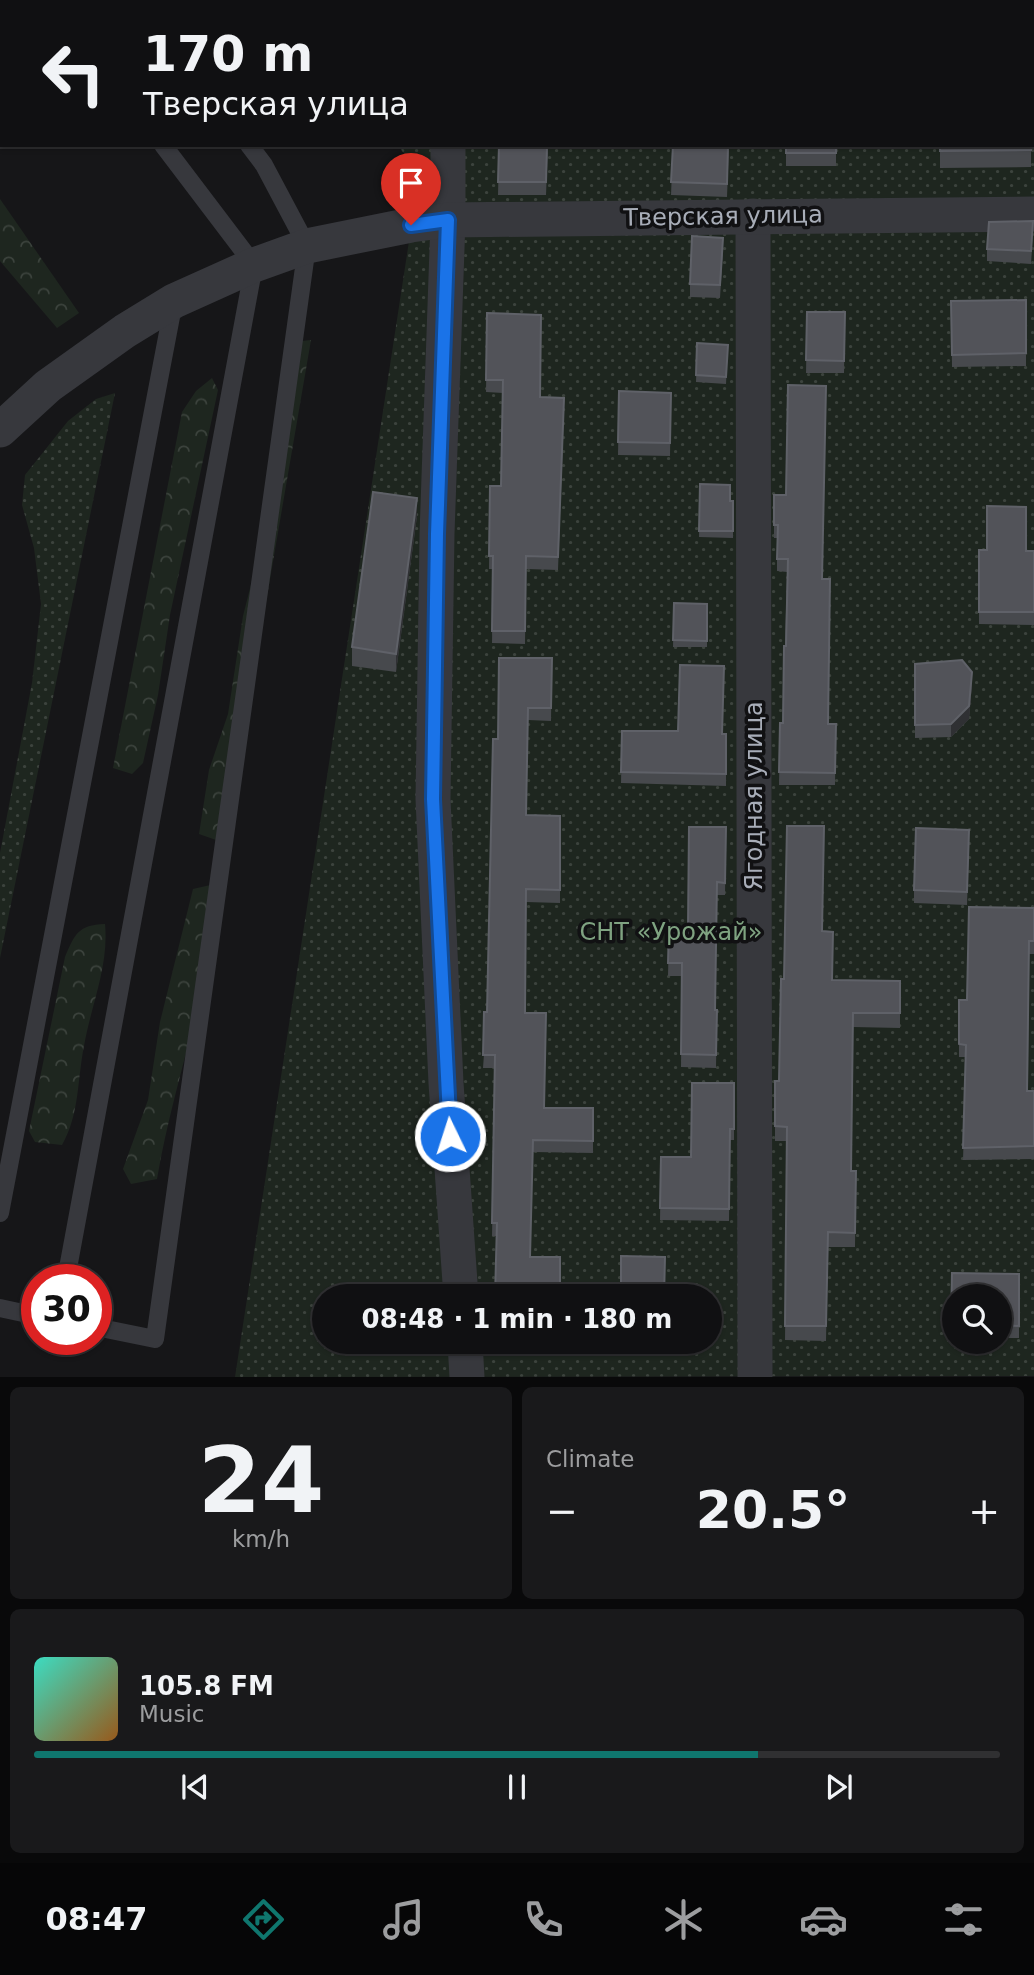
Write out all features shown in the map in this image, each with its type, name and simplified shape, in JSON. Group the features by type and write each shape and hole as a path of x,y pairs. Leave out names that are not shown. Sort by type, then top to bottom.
{"street":[{"path":"448,147 433,799 446,1083 460,1284"},
{"name":"Тверская улица","path":"0,430 48,386 125,331 174,301 254,265 307,246 448,220 1034,214"},
{"name":"Ягодная улица","path":"753,216 755,1377"},
{"path":"466,1354 467,1377"}],"lane":[{"path":"69,1264 254,265 165,147"},
{"path":"112,1331 155,1339 307,246 264,165 250,147"},
{"path":"0,1213 174,301"},
{"path":"0,1308 21,1313"}],"green space":[{"name":"СНТ «Урожай»","path":"399,147 1034,147 1034,1376 235,1377 419,176"},
{"path":"0,199 79,313 57,328 0,261"},
{"path":"311,340 241,748 219,841 199,834 209,770 228,714 243,616 261,545 293,342"},
{"path":"212,378 218,390 170,615 158,695 143,763 132,774 113,768 182,412 196,391"},
{"path":"115,393 0,958 0,853 32,683 41,604 34,548 22,505 25,475 68,421 96,399"},
{"path":"215,884 213,926 207,963 157,1179 131,1184 123,1169 148,1100 160,1022 193,889"},
{"path":"105,924 102,971 84,1046 72,1121 62,1145 35,1142 29,1131 65,957 79,932 89,926"}],"building":[{"path":"499,147 547,147 546,182 498,182"},
{"path":"673,147 728,147 727,184 671,182"},
{"path":"786,147 836,147 836,153 786,153"},
{"path":"940,147 1031,147 1031,150 940,151"},
{"path":"1033,221 1031,251 987,249 989,222"},
{"path":"692,236 723,238 720,285 690,284"},
{"path":"1026,300 1026,353 952,355 951,301"},
{"path":"807,312 845,312 844,361 806,360"},
{"path":"487,313 541,315 540,397 564,398 558,557 526,556 525,631 492,631 490,486 501,486 503,380 486,380"},
{"path":"697,343 728,345 726,377 696,375"},
{"path":"788,385 826,386 822,579 830,579 828,724 836,724 835,773 779,772 788,559 777,559 778,525 774,525 774,495 786,495"},
{"path":"619,391 671,393 670,443 618,442"},
{"path":"700,484 730,485 733,531 699,531"},
{"path":"373,492 417,498 396,654 352,647"},
{"path":"987,506 1026,507 1026,551 1034,551 1034,612 979,612 979,550 987,550"},
{"path":"674,603 707,604 707,641 673,640"},
{"path":"499,658 552,658 551,708 528,708 526,815 560,816 560,890 526,889 525,1013 546,1013 544,1108 593,1108 593,1141 533,1140 530,1257 560,1257 560,1284 495,1284 497,1223 492,1223 495,1055 483,1055 484,1012 487,1012 493,739 498,739"},
{"path":"962,660 972,672 969,706 951,724 915,725 915,664"},
{"path":"680,665 724,666 722,734 726,734 726,774 621,772 622,731 678,731"},
{"path":"787,826 824,826 822,931 833,932 832,980 900,981 900,1013 853,1013 851,1171 856,1171 855,1233 828,1232 826,1326 785,1326 787,1127 775,1126 775,1081 779,1081 781,979 784,979"},
{"path":"689,827 726,827 725,883 717,882 716,1055 681,1054 682,963 668,963 669,927 688,928"},
{"path":"916,828 969,830 967,892 914,890"},
{"path":"969,907 1034,908 1034,941 1029,941 1027,1091 1034,1091 1034,1146 963,1148 966,1045 959,1044 959,1000 967,1000"},
{"path":"692,1083 734,1083 734,1129 730,1129 729,1209 660,1208 661,1157 691,1157"},
{"path":"621,1256 665,1257 664,1284 621,1284"},
{"path":"952,1273 1019,1274 1019,1326 1012,1326 1012,1284 952,1284"}],"route":[{"path":"411,225 448,220 437,534 433,799 450,1136"}]}
